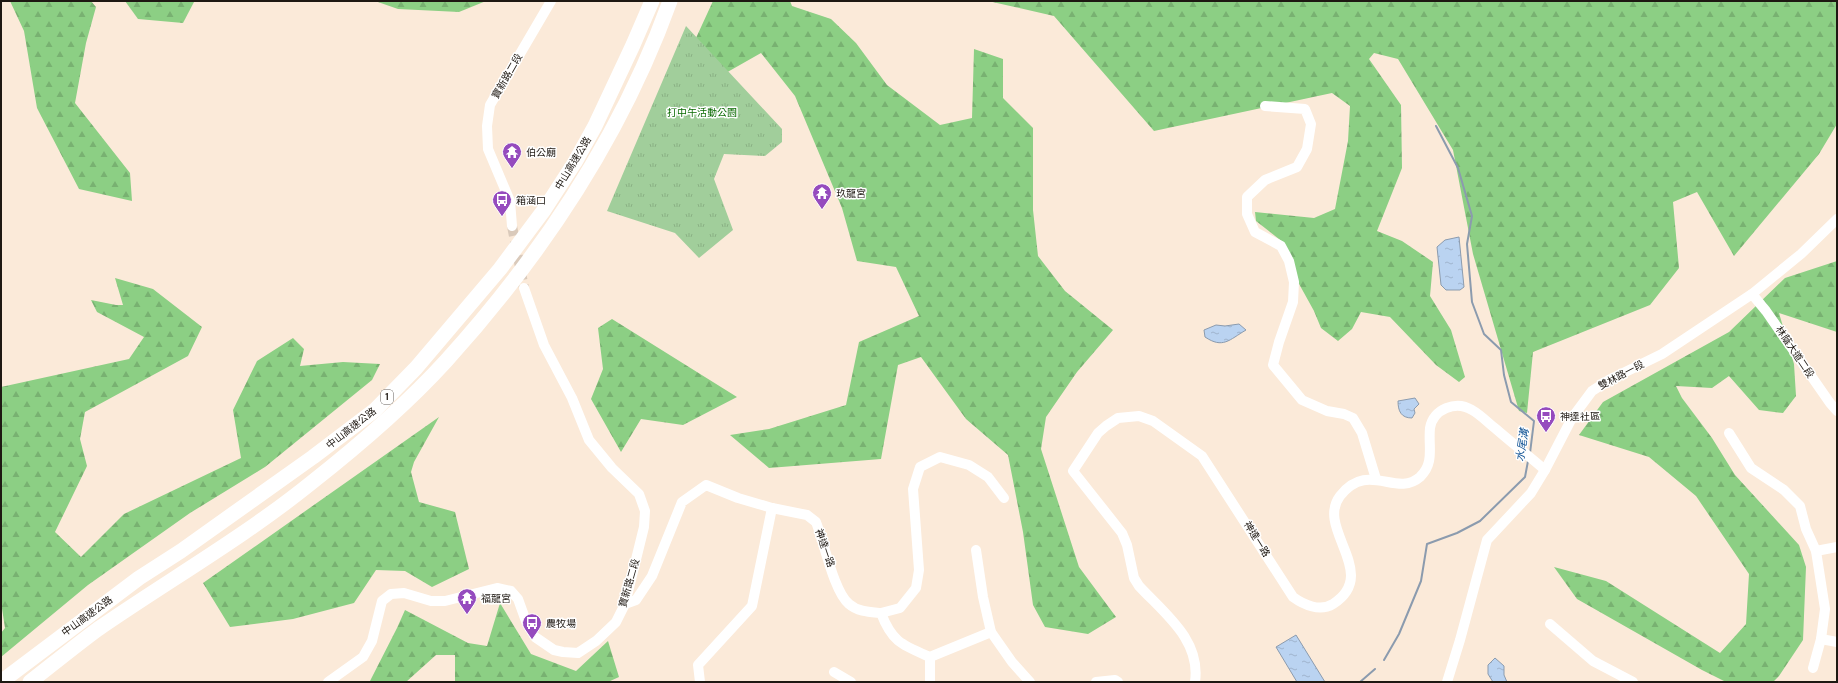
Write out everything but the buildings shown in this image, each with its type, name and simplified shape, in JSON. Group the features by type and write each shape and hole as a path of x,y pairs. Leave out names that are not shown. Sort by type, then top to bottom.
{"highway":[{"name":"中山高速公路","path":"1,682 132,583 181,551 313,457 375,410 410,373 500,269 544,210 575,162 595,126 652,1"},
{"name":"中山高速公路","path":"30,682 97,630 256,524 311,484 385,420 445,362 503,293 584,179 639,76 655,41 670,1"}],"street":[{"name":"寶新路二段","path":"512,226 510,201 488,149 487,126 490,106 551,1"},
{"path":"1265,106 1305,109 1311,124 1307,149 1297,167 1265,180 1247,197 1247,214 1255,232 1281,246 1289,261 1294,282 1293,302 1279,342 1273,365 1302,400 1327,411 1344,414 1353,418 1362,433 1376,479"},
{"name":"雙林路一段","path":"1447,682 1487,540 1531,493 1545,470 1572,418 1592,391 1609,380 1662,354 1752,294 1801,254 1837,219"},
{"name":"寶新路二段","path":"328,682 363,657 372,641 382,601 391,594 404,593 431,601 445,601 497,588 511,591 518,599 527,624 535,637 554,650 578,653 596,641 616,622 624,604 644,526 645,511 639,494 612,468 589,440 572,398 544,345 524,288"},
{"name":"林蔭大道二段","path":"1752,294 1766,310 1837,411"},
{"name":"神達一路","path":"1196,682 1196,660 1189,641 1139,586 1134,578 1127,546 1122,533 1073,471 1098,433 1118,418 1139,416 1153,421 1202,456 1293,597 1303,604 1312,607 1330,605 1338,600 1347,591 1351,578 1350,566 1334,520 1334,511 1339,497 1350,486 1362,481 1376,479 1396,484 1405,484 1419,477 1428,465 1431,454 1430,428 1432,420 1441,410 1452,405 1471,409 1545,470"},
{"path":"1729,433 1751,468 1784,490 1800,506 1806,530 1816,551 1825,609 1821,639 1813,668"},
{"name":"神達一路","path":"624,604 636,600 652,576 682,502 706,485 738,498 772,508 807,515 816,522 839,592 849,604 861,611 881,612 900,608 916,588 919,570 913,489 920,466 940,458 969,465 988,477 1004,498"},
{"path":"700,682 698,665 752,606 772,508"},
{"path":"1816,551 1837,547"},
{"path":"976,550 983,597 991,632 1012,662 1030,682"},
{"path":"881,612 892,635 902,645 930,657 991,632"},
{"path":"1550,624 1592,661 1633,682"},
{"path":"1821,639 1837,642"},
{"path":"930,657 930,682"},
{"path":"834,672 851,682"},
{"path":"1096,682 1115,680 1118,682"}],"green space":[{"path":"10,1 91,1 96,7 86,43 75,103 130,173 132,201 79,189 37,108 24,31"},
{"path":"125,1 194,2 183,23 138,19"},
{"path":"375,1 486,1 459,12 398,9"},
{"path":"713,1 790,1 792,6 831,19 856,43 887,85 940,125 972,118 974,49 1003,59 1003,98 1033,128 1033,210 1038,256 1065,291 1113,330 1077,372 1046,417 1041,449 1079,567 1116,617 1088,634 1045,627 1033,605 1023,532 1008,455 966,419 921,357 898,365 881,459 769,468 730,435 769,429 846,405 859,342 919,316 896,267 857,261 842,208 795,96 761,53 724,74 696,38"},
{"path":"988,1 1837,1 1837,124 1819,154 1734,256 1697,192 1673,202 1679,268 1650,305 1533,352 1527,413 1519,411 1473,254 1453,150 1398,59 1374,53 1369,59 1401,105 1402,168 1377,231 1402,241 1433,262 1430,296 1451,330 1465,377 1459,382 1436,365 1390,317 1361,312 1352,329 1338,341 1321,328 1314,311 1293,273 1284,243 1256,221 1255,212 1314,218 1335,209 1348,141 1350,106 1332,93 1154,131 1054,16"},
{"name":"打中午活動公園","path":"686,26 782,129 782,142 765,156 724,154 714,179 733,230 699,258 675,233 607,211"},
{"path":"1837,261 1837,332 1779,313 1794,364 1796,396 1783,413 1759,410 1729,376 1712,388 1676,386 1682,398 1712,438 1735,475 1799,545 1806,567 1803,640 1779,676 1773,682 1726,682 1577,599 1554,567 1606,581 1720,653 1746,624 1749,574 1696,496 1649,457 1579,435 1603,402 1729,332 1785,278"},
{"path":"115,278 153,289 202,327 188,356 85,412 80,439 87,466 55,532 81,557 124,514 241,458 233,410 257,361 293,338 304,349 300,366 343,362 380,364 372,380 265,467 190,513 88,585 1,657 1,633 5,628 1,602 1,387 129,359 144,337 97,312 91,300 123,305"},
{"path":"612,319 737,397 683,425 641,419 621,452 591,399 603,369 598,328"},
{"path":"439,417 414,462 411,472 419,502 455,512 469,569 432,587 405,571 376,570 354,603 293,619 230,627 203,583"},
{"path":"500,603 531,654 576,671 608,641 619,677 608,682 455,682 455,655 436,655 406,682 370,681 405,610 468,643 487,646"}],"water":[{"path":"1459,237 1464,287 1460,290 1446,290 1441,285 1437,247 1445,240"},
{"path":"1239,324 1246,330 1226,342 1221,343 1211,341 1205,337 1204,330 1216,325 1225,326"},
{"path":"1415,398 1419,404 1414,409 1415,413 1412,418 1405,417 1400,411 1398,401"},
{"path":"1296,635 1325,682 1297,682 1276,647"},
{"path":"1495,658 1504,666 1504,675 1507,682 1493,682 1488,674 1488,665"}],"waterway":[{"name":"水尾溝","path":"1436,126 1458,168 1472,216 1467,244 1472,302 1484,334 1501,350 1504,375 1511,402 1534,421 1530,453"},
{"name":"水尾溝","path":"1384,660 1399,634 1421,581 1427,544 1457,533 1480,521 1525,477 1528,461"},
{"name":"水尾溝","path":"1360,682 1375,669"}],"tunnel":[{"path":"512,226 524,288"}],"place":[{"name":"伯公廟","path":"512,169"},
{"name":"玖龍宮","path":"822,210"},
{"name":"箱涵口","path":"502,217"},
{"name":"神達社區","path":"1546,433"},
{"name":"福龍宮","path":"467,615"},
{"name":"農牧場","path":"532,640"}]}
